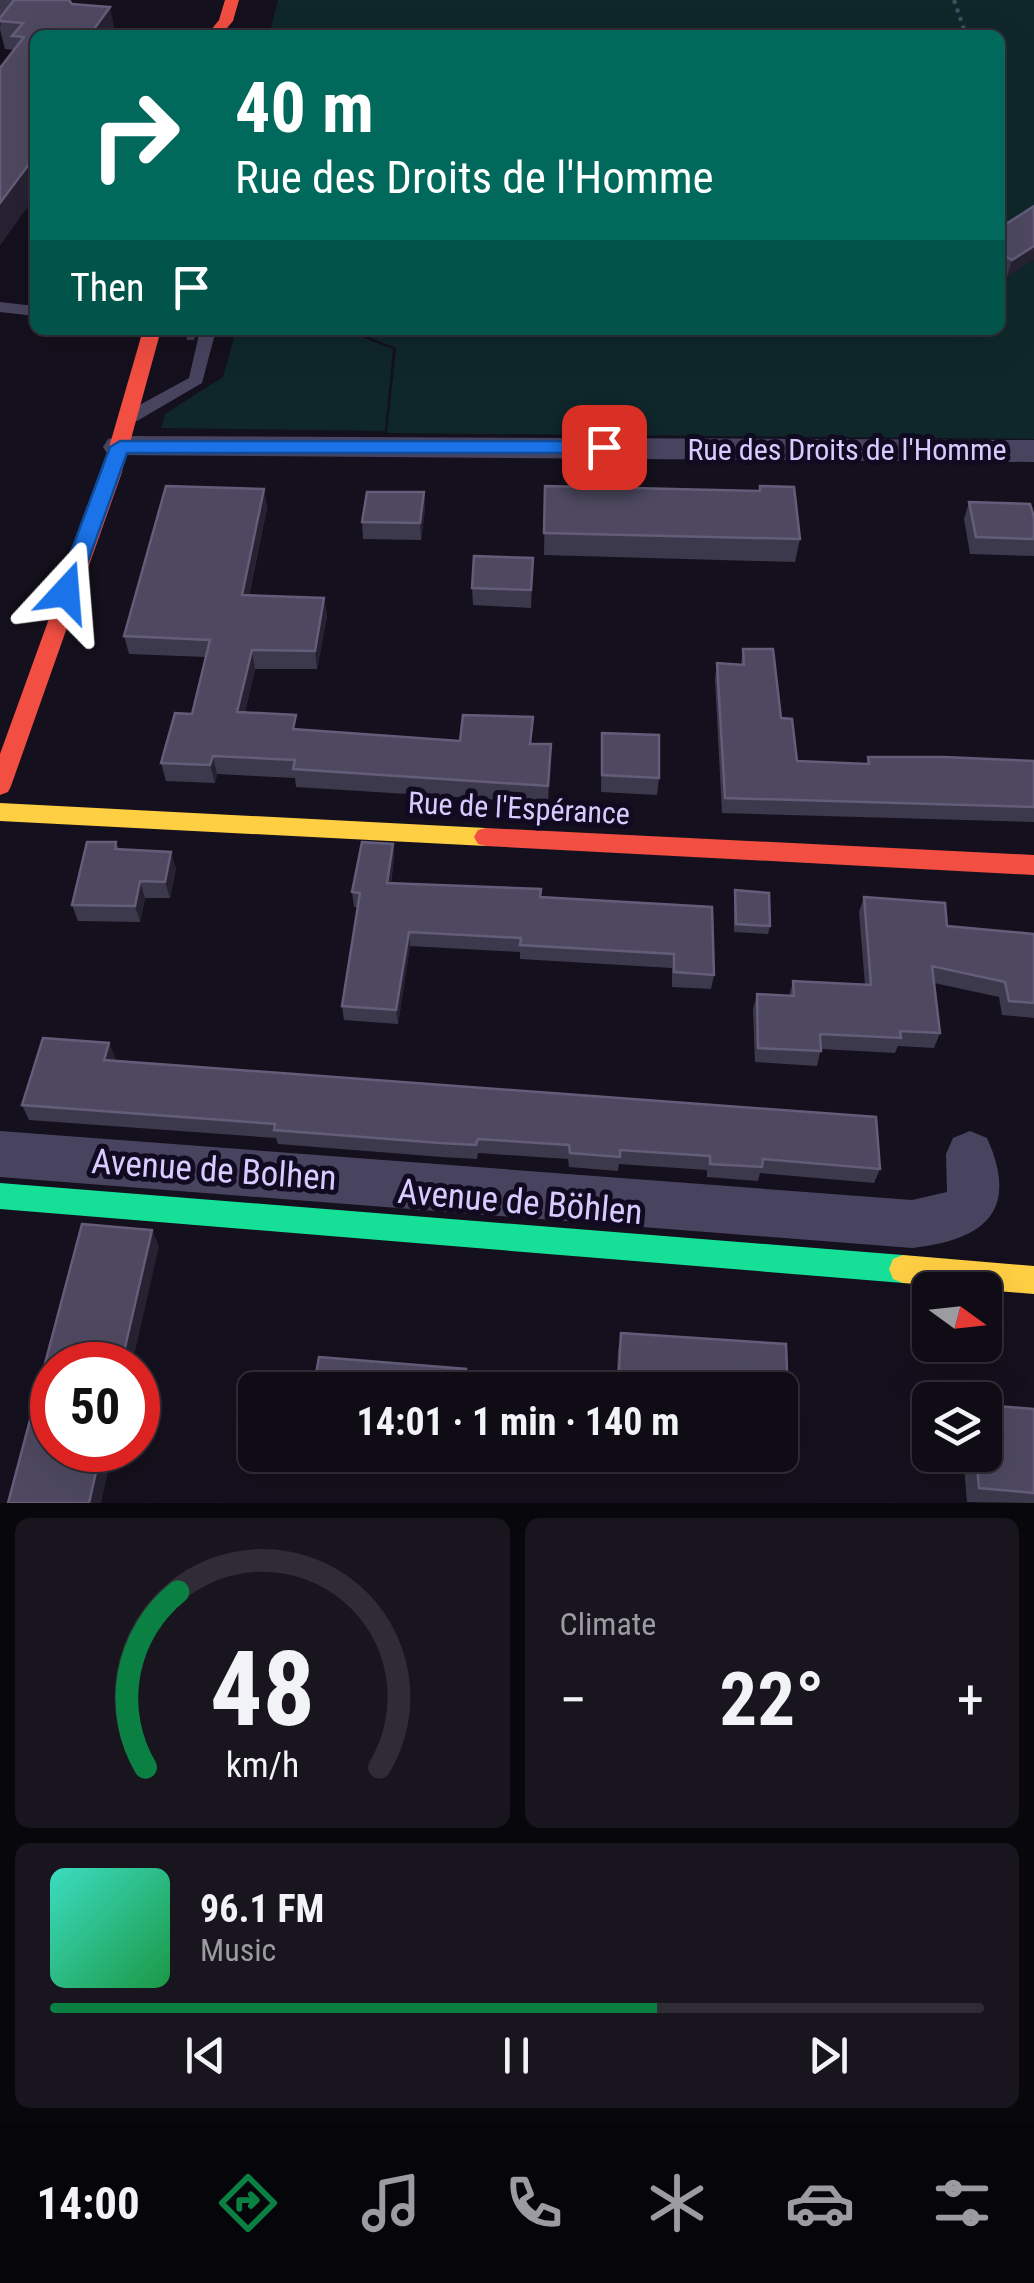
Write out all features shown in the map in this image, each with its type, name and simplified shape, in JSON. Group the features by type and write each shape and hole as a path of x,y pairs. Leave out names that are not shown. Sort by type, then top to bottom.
{"street":[{"path":"0,786 122,434 151,335"},
{"path":"104,403 106,420 122,434"},
{"name":"Rue des Droits de l'Homme","path":"122,434 1034,451"},
{"path":"83,485 91,521"},
{"name":"Rue de l'Espérance","path":"0,812 1034,864"},
{"name":"Avenue de Bolhen","path":"0,1154 912,1224 954,1218 972,1202 970,1154"},
{"name":"Avenue de Böhlen","path":"0,1196 1034,1280"}],"lane":[{"path":"0,308 30,311"},
{"path":"122,434 196,380 207,335"}],"path":[{"path":"954,0 964,30"}],"green space":[{"path":"278,0 1034,0 1034,439 387,433 396,348 364,335 1005,335 1005,30 270,30"},
{"path":"235,335 356,335 393,349 385,431 161,428 165,414 223,377"}],"building":[{"path":"14,0 69,0 72,4 110,7 93,30 30,30 30,163 0,203 0,68 24,37 12,36 23,23 0,18"},
{"path":"1034,206 1034,246 1012,260 1005,256 1005,225"},
{"path":"166,486 264,489 242,595 324,598 315,651 252,650 237,712 296,715 293,729 460,741 463,715 533,717 530,744 551,744 548,786 293,769 295,760 213,756 210,765 161,763 175,713 192,714 210,640 124,636"},
{"path":"545,486 760,491 760,486 794,487 800,539 544,533"},
{"path":"367,492 424,492 420,523 362,522"},
{"path":"969,502 1030,504 1034,539 976,537"},
{"path":"474,556 533,558 531,590 472,588"},
{"path":"743,649 773,649 781,718 792,719 797,761 869,764 868,757 944,757 1034,761 1034,807 725,798 717,663 744,665"},
{"path":"602,733 659,735 659,778 602,775"},
{"path":"87,842 116,842 115,849 171,852 165,882 140,881 135,906 72,905"},
{"path":"362,842 393,844 387,883 541,889 540,897 712,907 714,975 674,972 674,954 520,945 521,938 409,932 396,1010 342,1006 360,893 352,892"},
{"path":"735,890 769,893 770,926 736,924"},
{"path":"864,897 945,903 947,926 1034,934 1034,1003 1009,1001 1005,982 932,966 940,1033 900,1031 901,1038 820,1034 821,1051 758,1048 757,994 794,996 793,981 871,985"},
{"path":"43,1038 109,1043 104,1060 876,1117 880,1169 763,1159 762,1167 710,1164 710,1156 620,1150 620,1157 570,1153 569,1145 478,1139 476,1145 440,1143 274,1130 275,1124 22,1105"},
{"path":"82,1224 152,1230 126,1342 51,1342"},
{"path":"621,1333 786,1344 787,1372 619,1372"},
{"path":"319,1357 466,1369 466,1372 316,1372"},
{"path":"1002,1406 1034,1409 1034,1493 979,1488 978,1472 1002,1472"},
{"path":"30,1420 30,1472 96,1472 89,1503 8,1503"}],"traffic: fast":[{"path":"0,1196 903,1269"}],"traffic: slow":[{"path":"0,812 486,837"},
{"path":"903,1269 1034,1280"}],"traffic: jam":[{"path":"218,30 226,21 232,0"},
{"path":"0,786 111,475 151,335"},
{"path":"486,837 1034,865"}],"route":[{"path":"66,592 120,447 604,447"}]}
